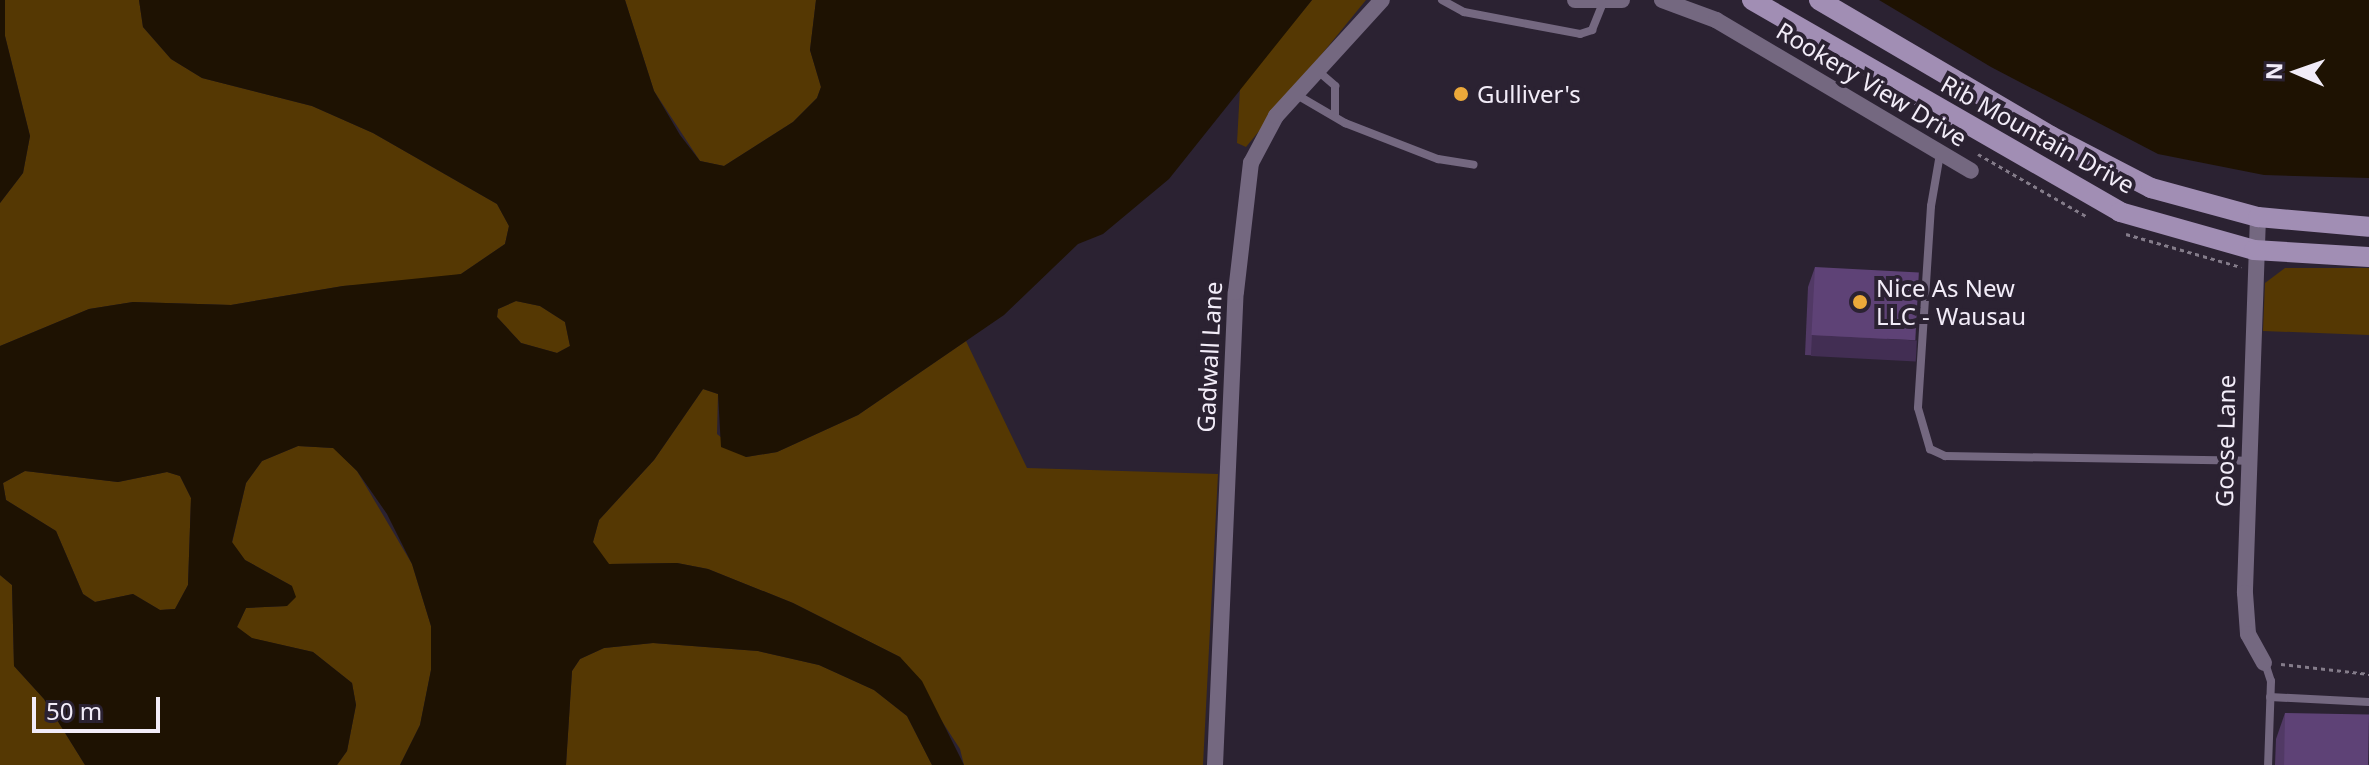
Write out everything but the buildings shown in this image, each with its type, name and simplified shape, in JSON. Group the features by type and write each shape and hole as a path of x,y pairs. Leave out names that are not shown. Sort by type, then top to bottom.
{"main road":[{"name":"Rib Mountain Drive","path":"1752,0 2120,212 2254,250 2369,257"},
{"name":"Rib Mountain Drive","path":"1819,0 2051,136 2151,188 2258,217 2369,227"}],"street":[{"name":"Gadwall Lane","path":"1215,765 1241,217 1255,153 1296,94 1382,0"},
{"path":"1575,0 1622,0"},
{"name":"Rookery View Drive","path":"1662,0 1716,20 1971,171"},
{"name":"Goose Lane","path":"2258,217 2254,250 2246,616 2250,641 2264,663"}],"lane":[{"path":"1442,0 1464,12 1580,34 1592,30 1604,0"},
{"path":"1318,71 1335,86 1335,116"},
{"path":"1296,94 1335,116 1438,159 1474,165"},
{"path":"1940,153 1931,206 1918,408 1930,449 1945,456 2249,461"},
{"path":"2264,663 2271,677 2268,765"},
{"path":"2270,697 2369,702"}],"path":[{"path":"2264,663 2369,674"}],"shaded area":[{"path":"0,0 5,0 5,36 30,136 23,173 0,203"},
{"path":"5,0 139,0 143,27 171,59 202,78 312,106 373,133 497,204 509,226 505,244 461,274 430,281 343,286 231,305 133,302 89,309 0,346 0,203 23,173 30,136 5,36"},
{"path":"139,0 625,0 654,91 680,135 700,161 724,166 793,122 817,98 821,87 810,50 816,0 1312,0 1169,179 1103,234 1078,244 1004,315 858,415 777,452 746,457 721,447 718,394 703,389 654,460 599,520 593,542 609,564 677,563 708,569 793,603 900,657 922,681 964,765 932,765 907,716 874,690 819,665 758,651 653,643 604,648 580,659 572,671 566,765 400,765 420,725 431,670 431,626 412,564 387,514 357,471 333,448 298,446 262,461 246,483 232,542 245,560 292,586 296,597 287,606 246,608 237,627 252,638 313,652 352,683 356,705 347,751 337,765 85,765 44,699 14,666 12,585 0,575 0,346 89,309 133,302 231,305 343,286 461,274 505,244 509,226 497,204 373,133 312,106 202,78 171,59 143,27","holes":["516,301 540,306 565,322 570,346 557,353 521,343 497,317 498,309","25,471 118,482 167,472 180,476 191,498 188,585 175,609 160,610 133,594 95,602 83,594 56,531 6,500 3,483"]},
{"path":"625,0 816,0 810,50 821,87 817,98 793,122 724,166 700,161 654,91"},
{"path":"1312,0 1366,0 1246,147 1237,143 1240,88"},
{"path":"1879,0 2369,0 2369,178 2264,175 2158,154 1991,67"},
{"path":"2285,268 2369,268 2369,335 2263,331 2265,283"},
{"path":"516,301 540,306 565,322 570,346 557,353 521,343 497,317 498,309"},
{"path":"966,341 1027,468 1218,474 1203,765 964,765 960,749 900,657 793,603 708,569 677,563 609,564 599,556 593,542 599,520 654,460 703,389 718,394 717,434 746,457 777,452 858,415"},
{"path":"298,446 334,448 357,471 412,564 431,626 431,670 420,725 400,765 337,765 347,751 356,705 352,683 313,652 251,638 237,627 246,608 287,606 292,586 245,560 232,543 246,483 262,461"},
{"path":"25,471 118,482 167,472 180,476 191,498 188,585 175,609 160,610 133,594 95,602 83,594 56,531 6,500 3,483"},
{"path":"0,575 12,585 14,666 44,699 85,765 0,765"},
{"path":"653,643 758,651 819,665 874,690 907,716 932,765 566,765 572,671 580,659 604,648"}],"place":[{"name":"Gulliver's","path":"1461,94"},
{"name":"Nice As New LLC - Wausau","path":"1860,302"}]}
